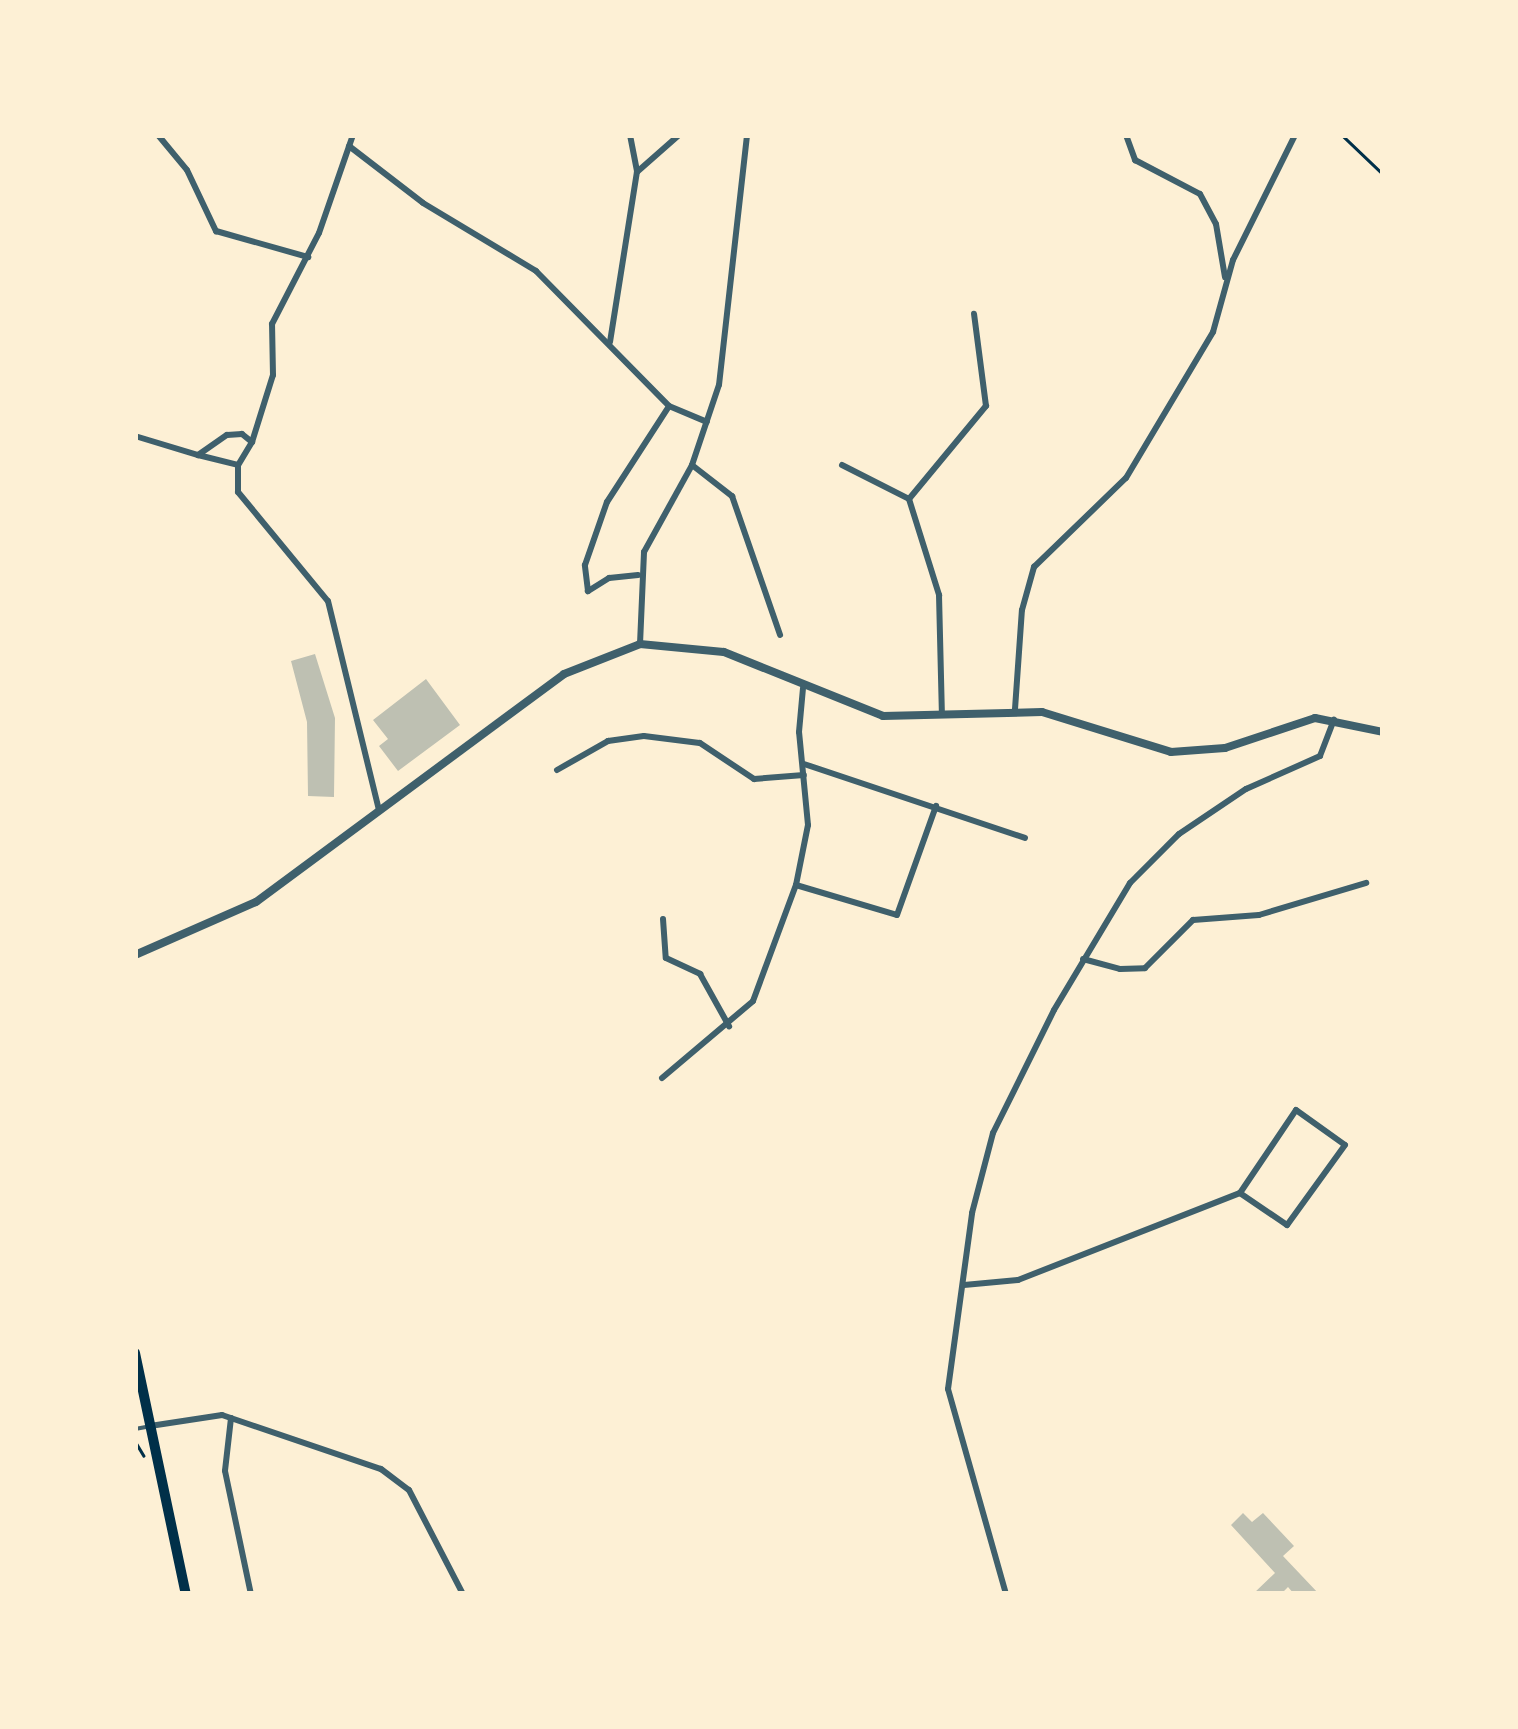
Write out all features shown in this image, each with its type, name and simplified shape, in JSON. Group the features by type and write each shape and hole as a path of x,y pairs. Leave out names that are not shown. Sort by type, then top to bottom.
{"main road":[{"path":"135,1353 186,1594"}],"street":[{"path":"158,135 186,170 216,231 308,258"},
{"path":"353,135 308,258 272,324 272,375 252,442 238,465 238,492 328,601 379,810"},
{"path":"610,342 637,172 630,135"},
{"path":"637,172 679,135"},
{"path":"640,644 638,575 655,528 692,465 724,361 747,135"},
{"path":"1126,135 1136,160 1200,194 1216,224 1226,281"},
{"path":"1015,709 1022,610 1034,567 1126,478 1213,332 1226,281 1294,135"},
{"path":"349,146 423,204 536,272 670,406 707,422"},
{"path":"909,499 986,406 974,314"},
{"path":"638,575 609,578 588,591 585,565 607,502 670,406"},
{"path":"198,454 234,433 252,442"},
{"path":"135,436 238,465"},
{"path":"692,465 732,496 780,635"},
{"path":"842,465 909,499 939,595 942,714"},
{"path":"136,953 256,902 564,674 640,644 724,652 803,688 884,716 1015,709 1170,752 1226,748 1303,720 1334,718 1383,732"},
{"path":"662,1078 716,1028 720,1032 729,1026 753,1001 796,885 808,826 803,688"},
{"path":"1006,1594 948,1389 978,1180 993,1133 1083,959 1149,861 1246,789 1320,756 1334,718"},
{"path":"558,770 608,741 644,736 700,743 754,779 804,775"},
{"path":"803,764 1025,838"},
{"path":"796,885 897,915 936,806"},
{"path":"1083,959 1117,969 1145,968 1193,920 1258,915 1366,883"},
{"path":"663,919 666,958 700,974 729,1026"},
{"path":"964,1285 1018,1280 1240,1192 1296,1110 1344,1145 1287,1225 1240,1192"},
{"path":"150,1426 202,1414 231,1418 399,1479 463,1594"},
{"path":"231,1418 225,1471 250,1594"}],"lane":[{"path":"135,1429 150,1426"}],"path":[{"path":"1342,135 1383,174"}],"building":[{"path":"315,654 335,718 334,797 308,796 307,722 291,661"},
{"path":"426,679 460,725 398,771 379,746 388,739 373,720"},
{"path":"1243,1513 1252,1522 1263,1513 1294,1546 1283,1556 1319,1594 1294,1594 1288,1587 1281,1594 1253,1594 1275,1573 1231,1525"}]}
